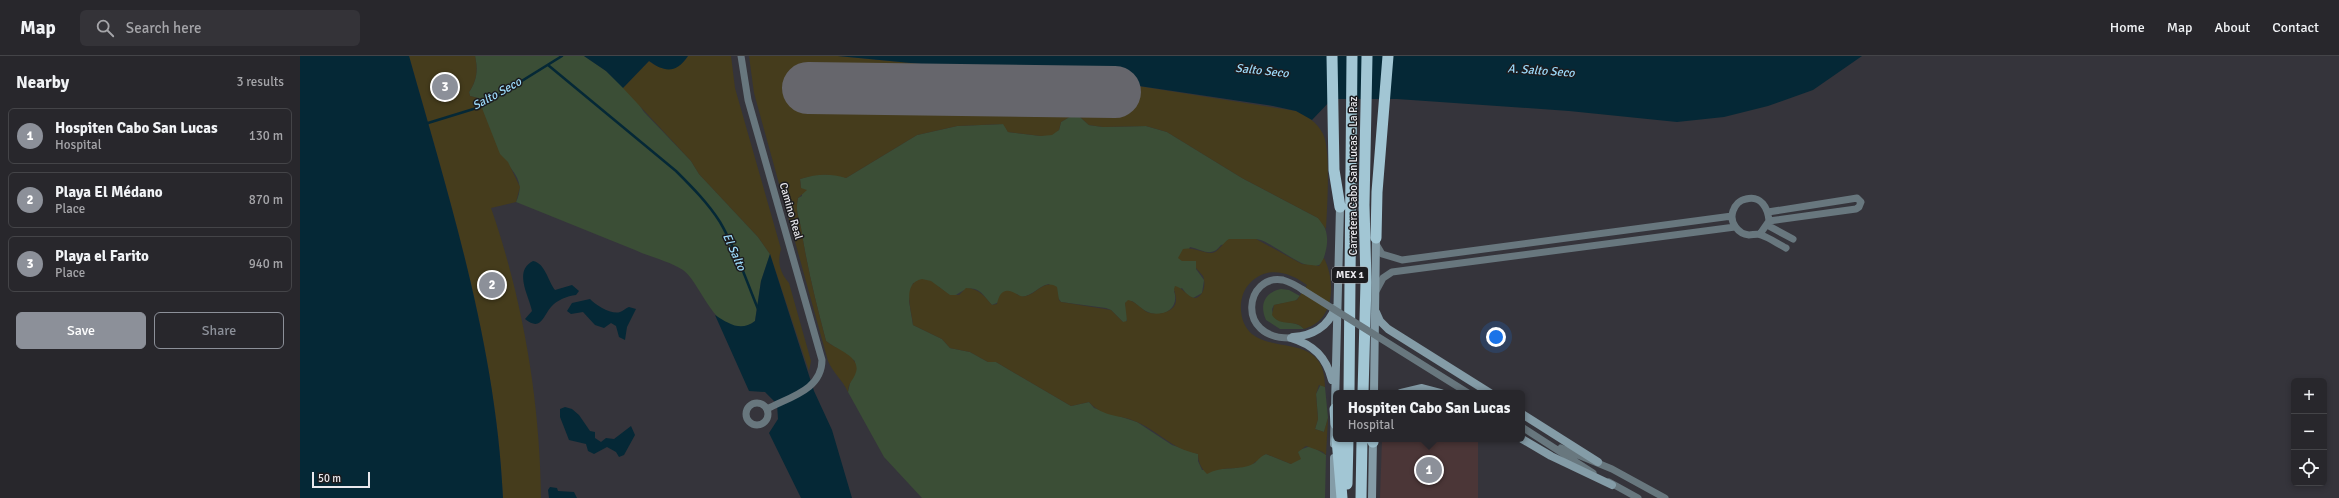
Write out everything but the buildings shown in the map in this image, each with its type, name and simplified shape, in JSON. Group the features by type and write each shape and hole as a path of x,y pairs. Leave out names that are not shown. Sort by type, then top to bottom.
{"highway":[{"path":"1332,56 1334,170 1340,207"},
{"name":"Carretera Cabo San Lucas - La Paz","path":"1349,390 1352,56"},
{"name":"Carretera Cabo San Lucas - La Paz","path":"1364,390 1366,282 1364,205 1367,56"},
{"path":"1376,241 1378,176 1388,56"},
{"path":"1340,207 1350,159"},
{"path":"1364,205 1376,241"},
{"path":"1337,442 1342,498"},
{"path":"1347,498 1348,442"},
{"path":"1361,498 1371,442"}],"main road":[{"path":"1335,390 1336,302 1340,207"},
{"path":"1374,390 1376,241"},
{"path":"1291,338 1305,336 1320,328 1330,318 1336,302"},
{"path":"1375,306 1378,318 1385,327 1485,390"},
{"path":"1291,338 1311,346 1323,357 1330,370 1335,390"},
{"path":"1414,390 1422,388 1430,390"},
{"path":"1525,416 1598,462"},
{"path":"1525,441 1551,456 1612,485"},
{"path":"1334,498 1335,442"},
{"path":"1371,442 1372,498"}],"street":[{"name":"Camino Real","path":"741,56 748,100 821,355 821,371 819,378 812,386 767,409"},
{"path":"1768,212 1854,198 1861,202 1859,207 1856,209 1768,223"},
{"path":"1735,228 1732,216 1736,205 1746,199 1758,200 1763,203 1768,212 1768,223 1760,234"},
{"path":"1376,241 1382,254 1402,260 1732,216"},
{"path":"1677,223 1679,235"},
{"path":"1768,223 1793,239"},
{"path":"1375,294 1381,281 1390,273 1547,251 1735,228 1745,234 1760,234 1786,248"},
{"path":"1547,240 1547,251"},
{"path":"1291,338 1272,336 1260,328 1252,316 1252,301 1260,288 1272,281 1284,280 1303,290 1463,390"},
{"path":"1525,429 1612,485 1638,498"},
{"path":"1546,442 1598,462 1665,498"}],"shaded area":[{"path":"1382,442 1478,442 1478,498 1380,498"}],"green space":[{"path":"475,56 584,56 606,71 634,97 644,112 691,161 699,174 758,237 770,254 761,281 755,321 742,327 731,327 721,321 690,277 678,267 516,202 520,187 516,175 496,148 487,127 478,98 470,96 469,92 476,75"},
{"path":"1071,116 1080,117 1089,125 1103,127 1146,126 1167,132 1242,178 1318,218 1327,234 1326,251 1322,263 1316,266 1299,262 1271,245 1255,239 1242,240 1221,245 1214,251 1210,252 1190,247 1182,261 1196,261 1196,269 1204,280 1202,293 1193,298 1188,296 1182,288 1174,291 1175,302 1172,307 1164,313 1159,314 1146,311 1132,301 1125,303 1128,316 1126,322 1123,322 1111,310 1106,308 1061,302 1049,284 1025,296 1021,297 1017,294 992,305 978,290 965,290 950,296 939,287 913,283 909,301 913,325 942,339 950,348 970,352 988,362 996,362 1071,406 1089,402 1094,408 1137,422 1172,445 1198,454 1198,461 1202,470 1236,468 1255,463 1259,457 1266,454 1291,464 1299,450 1311,446 1326,455 1325,498 922,498 884,457 848,392 855,361 826,341 812,285 797,211 798,198 802,196 800,179 817,174 839,175 846,178 917,135 957,126 1004,124 1008,132 1041,136 1059,130 1061,122"},
{"path":"1281,289 1289,290 1300,296 1295,301 1274,305 1272,309 1276,319 1295,324 1304,329 1280,329 1266,320 1263,304 1267,296"},
{"path":"1321,384 1325,387 1328,418 1324,432 1315,429 1318,419 1316,394"}],"sand":[{"path":"409,56 475,56 476,75 469,92 470,96 478,98 500,154 508,162 520,187 516,202 491,208 512,278 528,351 537,425 541,498 503,498 499,441 481,330 455,219"},
{"path":"688,56 731,56 735,88 781,249 779,259 780,267 783,275 789,283 811,361 809,371 770,254 758,237 699,174 691,161 623,88 649,61 659,67 670,69 675,68"},
{"path":"749,56 838,56 1119,83 1296,111 1308,117 1315,123 1323,134 1328,166 1326,229 1318,218 1242,178 1167,132 1146,126 1103,127 1089,125 1080,117 1071,116 1061,122 1059,130 1052,135 1041,136 1008,132 1003,124 957,126 917,135 846,178 834,175 823,175 800,179 801,188 807,190 798,198 797,211 812,285 826,341 851,357 857,366 848,392 828,361 754,93"},
{"path":"1229,239 1256,239 1302,264 1319,266 1324,258 1330,278 1330,300 1322,318 1314,325 1304,329 1296,324 1280,321 1272,315 1274,305 1297,300 1307,285 1300,280 1278,272 1264,274 1257,277 1250,283 1242,296 1241,311 1246,328 1257,337 1270,342 1300,349 1313,355 1322,367 1325,387 1319,385 1316,394 1318,419 1315,429 1324,432 1328,418 1326,455 1323,452 1306,446 1298,452 1301,459 1291,464 1266,454 1248,466 1222,469 1207,474 1200,465 1198,454 1172,444 1145,426 1131,420 1100,411 1089,402 1071,406 996,362 988,362 970,352 950,348 942,339 913,325 909,298 910,292 912,286 922,279 931,281 950,295 959,295 966,288 975,290 984,295 992,305 997,304 1003,292 1010,291 1020,296 1026,296 1041,287 1052,285 1057,287 1059,300 1061,302 1111,310 1123,322 1127,321 1125,303 1128,300 1135,303 1147,312 1155,314 1169,311 1175,305 1176,301 1175,286 1195,298 1199,297 1204,289 1204,278 1196,268 1196,261 1182,261 1178,258 1183,249 1187,248 1212,253 1217,251"}],"water":[{"path":"300,56 409,56 455,219 481,330 499,441 503,498 300,498"},
{"path":"584,56 688,56 679,66 670,69 665,69 654,65 649,61 623,88 606,71"},
{"name":"A. Salto Seco","path":"838,56 1862,56 1813,90 1768,106 1724,117 1677,122 1569,111 1397,99 1332,99 1312,120 1296,111 1273,106 1119,83"},
{"path":"770,254 814,391 832,430 852,498 801,498 769,433 778,419 777,404 765,392 749,391 715,315 735,326 745,326 755,321 761,281"},
{"path":"533,261 541,265 555,290 572,285 579,291 576,295 566,297 556,302 541,321 535,324 530,323 525,319 532,311 523,277 527,265"},
{"path":"590,299 600,307 617,313 629,307 636,309 627,327 625,340 619,337 616,326 611,323 604,328 595,325 583,312 571,314 567,311 572,303"},
{"path":"565,407 572,409 579,415 590,431 595,432 595,438 601,442 606,438 614,439 631,426 635,435 624,455 619,457 616,452 607,447 594,454 588,451 586,444 569,440 560,417 560,409"},
{"path":"550,487 557,488 558,491 574,492 577,498 549,498 548,490"}],"waterway":[{"name":"Salto Seco","path":"428,123 480,107 562,56"},
{"name":"El Salto","path":"548,65 676,171 694,189 720,222 731,243 758,309"}],"runway":[{"path":"808,88 1115,92"}],"place":[{"name":"Playa el Farito","path":"445,87"},
{"name":"Playa El Médano","path":"492,285"},
{"name":"Hospiten Cabo San Lucas","path":"1429,470"}]}
